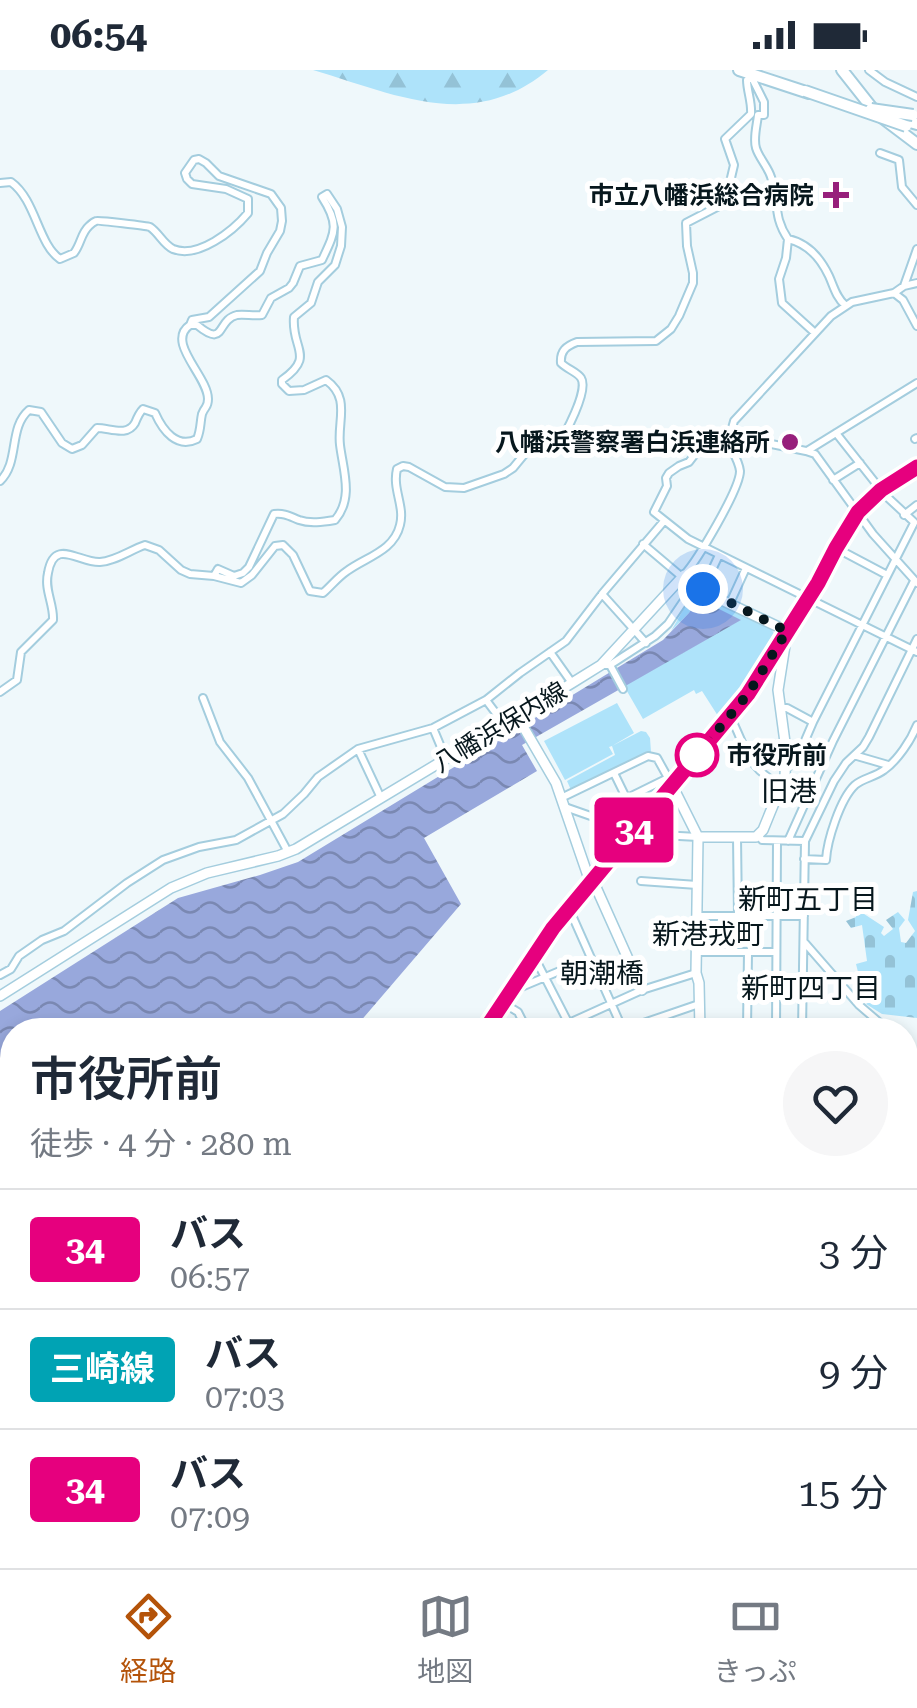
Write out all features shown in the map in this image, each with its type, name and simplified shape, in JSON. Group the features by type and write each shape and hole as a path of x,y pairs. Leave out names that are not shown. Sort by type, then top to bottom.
{"highway":[{"path":"739,70 914,122"},
{"path":"842,70 876,113 917,144"},
{"path":"805,92 914,122"}],"street":[{"path":"869,70 884,82 917,97"},
{"path":"0,692 17,680 21,652 52,620 47,575 61,553 104,562 145,544 190,574 233,582 246,580 274,546 283,544 293,555 310,592 323,593 348,570 391,543 401,522 394,486 397,469 409,467 445,487 464,488 504,474 536,447 556,446 584,391 580,376 561,363 568,345 656,342 679,316 693,283 686,223 726,200 734,166 725,139 751,114 747,85 750,78 764,102 764,114 758,115 756,151 770,172 776,214 788,240 779,278 782,303 816,333"},
{"path":"880,153 899,160 902,187 917,205"},
{"path":"0,183 11,182 22,192 50,250 60,259 74,253 84,232 101,220 144,225 169,247 182,250 196,249 229,231 248,213 248,199 226,189 192,184 186,173 194,160 206,163 219,176 271,194 281,208 282,221 260,271 209,317 192,320 190,326"},
{"path":"0,481 9,470 18,423 29,410 40,412 62,443 72,449 82,445 97,428 130,430 143,409 156,414 164,430 178,441 188,443 197,438 208,399 181,338 184,327 196,325 215,334 230,318 262,315 271,298 293,283 300,266 322,260 335,229 322,197 327,194 342,227 341,246 335,264 318,282 310,303 294,318 299,365 282,384 289,391 304,390 326,380 334,386 343,417 339,439 346,471 342,508 335,520 324,522 274,514 242,574 234,576 218,569 214,576"},
{"path":"788,240 802,242 819,260 845,306"},
{"path":"904,286 917,249"},
{"path":"683,576 704,548 738,480 738,464 728,442 734,421 831,316 860,300 894,293 917,283"},
{"path":"894,293 917,326"},
{"path":"806,452 917,382"},
{"path":"788,841 833,741 886,636 915,582 815,454 712,432 689,462 666,478 667,486 654,512 688,539 704,548 863,624 886,636 915,650"},
{"path":"786,766 797,759 916,524 881,490 836,433"},
{"path":"833,480 860,463"},
{"path":"493,1018 568,910 670,781 754,685 858,512 881,490 917,467"},
{"path":"904,515 917,504"},
{"path":"0,975 12,969 19,956 64,931 163,860 236,840 271,822 318,777 358,749 433,728 486,700 566,640 664,521"},
{"path":"643,544 700,588 787,631"},
{"path":"836,548 887,575"},
{"path":"623,688 607,667 668,624 691,590 700,588 719,555"},
{"path":"730,603 746,568"},
{"name":"八幡浜保内線","path":"0,996 171,888 207,873 288,852 504,724 519,720 572,683 607,667 683,576"},
{"path":"602,594 646,643"},
{"path":"563,803 642,834 759,836 782,786 786,766 778,676 787,631"},
{"path":"802,1018 806,841 834,780 856,756 876,723 915,650 917,638"},
{"path":"550,652 572,683"},
{"path":"203,698 220,742 248,778 288,852"},
{"path":"486,700 504,724"},
{"path":"780,708 813,722"},
{"path":"730,716 750,762 782,786"},
{"path":"519,720 548,768 591,881 642,990"},
{"path":"804,860 826,860 831,834 846,797 856,784 889,765 917,725"},
{"path":"433,728 446,759"},
{"path":"358,749 382,798"},
{"path":"563,803 614,772 653,756 657,758 698,836 696,973 700,1018"},
{"path":"856,756 889,765"},
{"path":"614,772 641,822"},
{"path":"592,815 670,781"},
{"path":"759,836 762,840 806,841"},
{"path":"736,837 738,916"},
{"path":"776,1018 777,841"},
{"path":"641,881 697,885"},
{"path":"568,910 618,1018"},
{"path":"696,916 804,916"},
{"path":"804,942 874,1018"},
{"path":"696,952 776,952"},
{"path":"747,1018 748,952"},
{"path":"531,960 537,962 566,1018"},
{"path":"511,991 562,970"},
{"path":"587,1018 642,990 696,973"},
{"path":"503,1003 521,1018"},
{"path":"658,1018 699,1004"}],"green space":[{"path":"313,70 548,70 520,89 491,100 462,104 403,97"},
{"path":"698,593 768,626 775,636 772,649 718,716 702,691 696,694 694,690 643,719 624,686 740,620 696,602 671,631 689,600"},
{"path":"617,703 634,733 609,747 613,754 565,780 544,741"},
{"path":"641,731 650,738 651,752 571,790 567,781 615,755 612,746"},
{"path":"917,891 917,1018 882,1014 866,1004 873,1000 874,989 858,972 856,964 867,961 862,925 851,928 846,921 856,917 858,910 884,927 884,936 893,929 886,920 898,912 905,920 899,928 901,942 906,943 915,931 908,920 913,892"}],"water":[{"path":"701,600 741,620 522,745 537,771 424,838 461,904 363,1018 0,1018 0,1011 178,898 298,862 663,640"}],"bus line":[{"name":"34","path":"493,1018 553,928 748,694 858,512 881,490 917,467"}],"place":[{"name":"市立八幡浜総合病院","path":"836,195"},
{"name":"八幡浜警察署白浜連絡所","path":"790,442"},
{"name":"市役所前","path":"697,755"}],"district":[{"name":"旧港","path":"789,791"},
{"name":"新町五丁目","path":"808,899"},
{"name":"新港戎町","path":"708,934"},
{"name":"朝潮橋","path":"602,973"},
{"name":"新町四丁目","path":"811,988"}],"route":[{"path":"697,755 691,762 748,694 787,631 703,589"}]}
